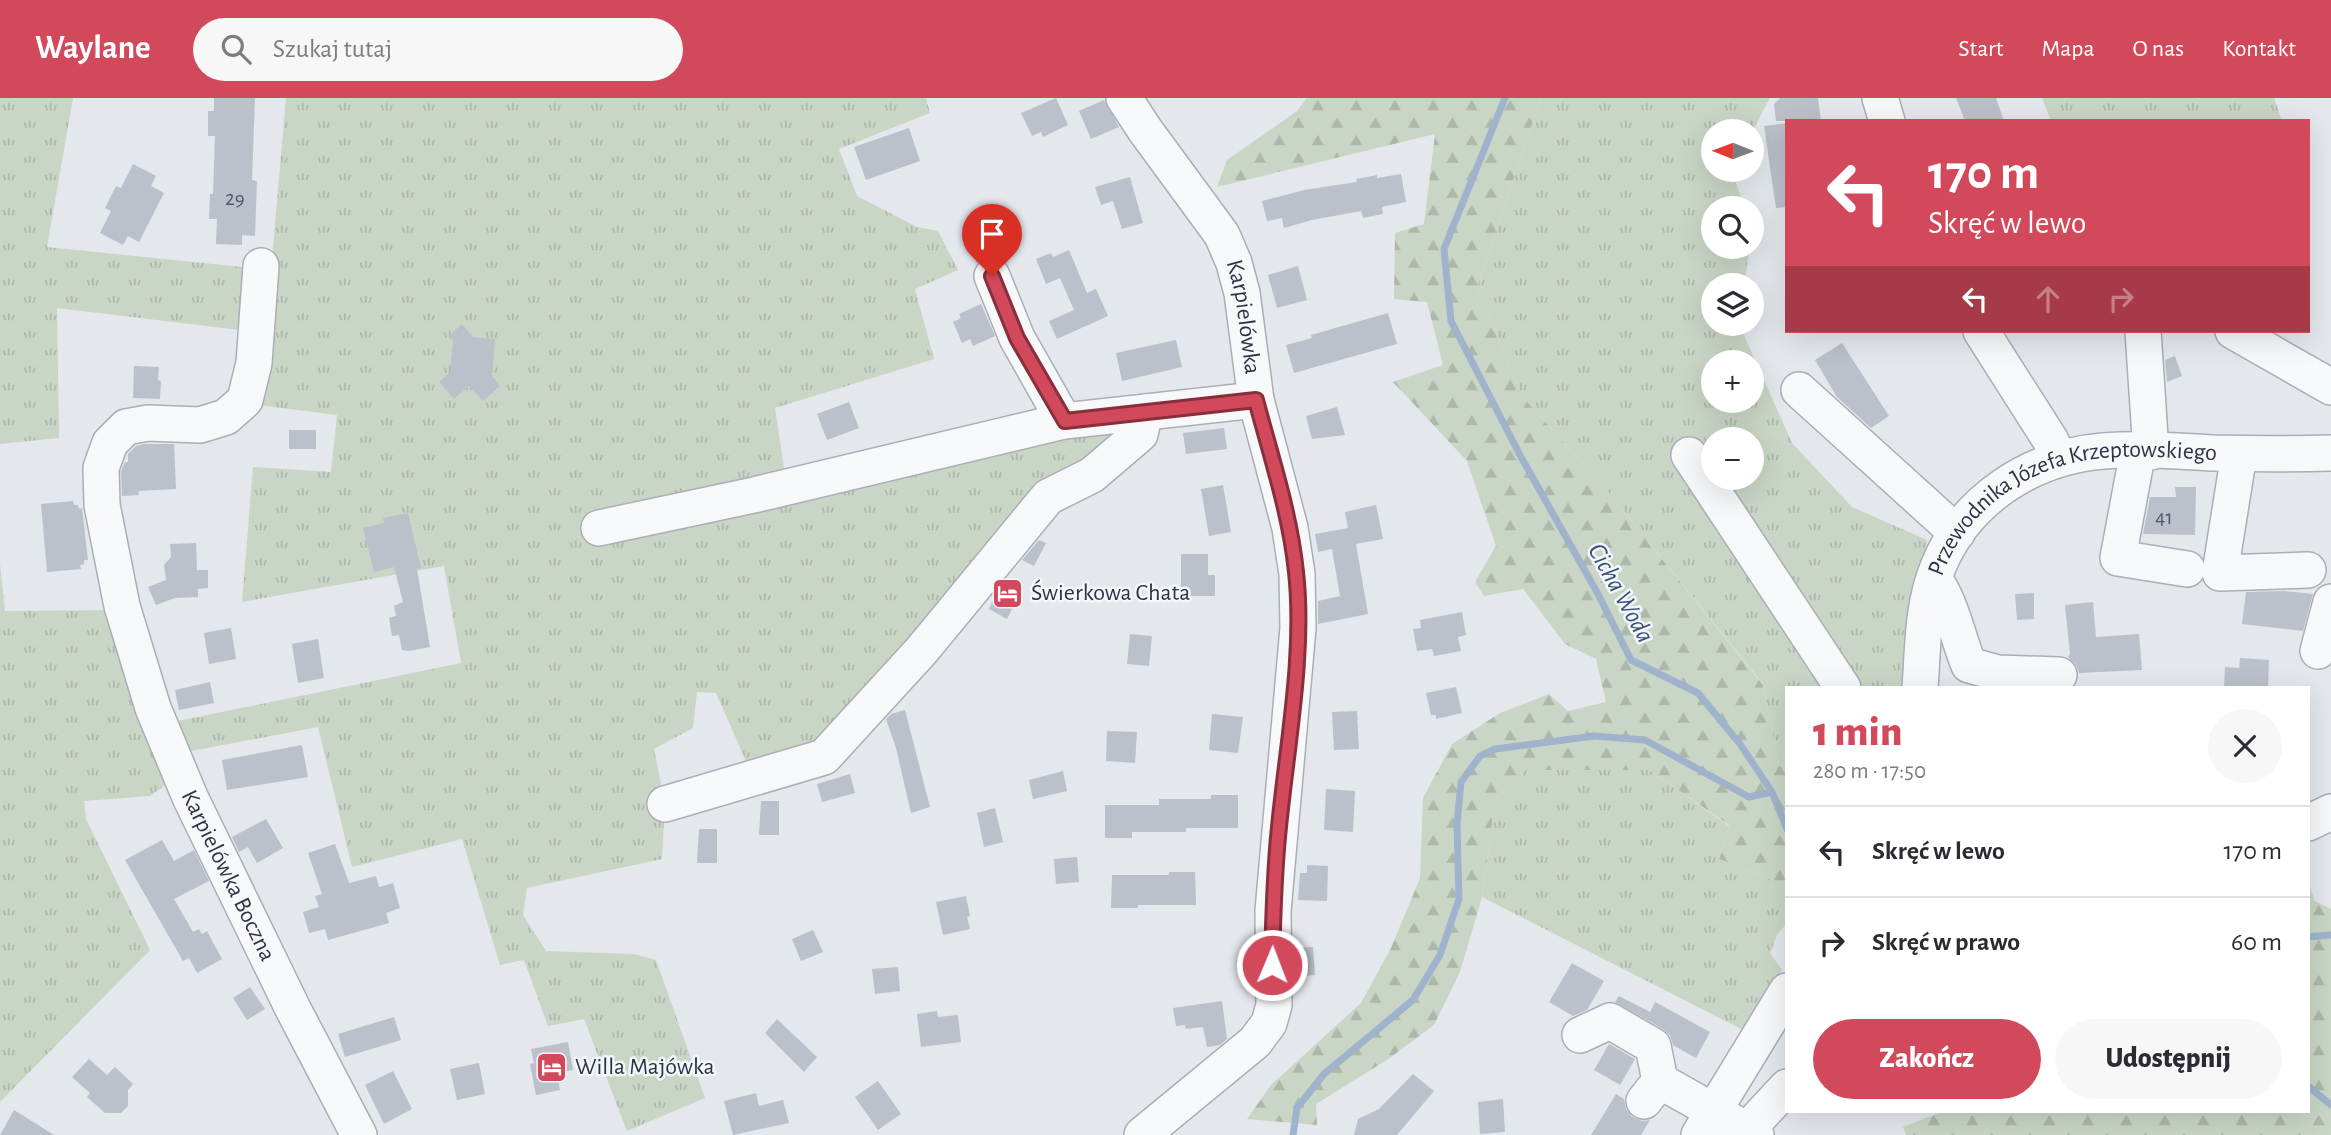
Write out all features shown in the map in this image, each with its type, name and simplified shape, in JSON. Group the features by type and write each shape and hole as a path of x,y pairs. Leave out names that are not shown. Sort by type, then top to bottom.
{"street":[{"name":"Karpielówka","path":"1124,98 1144,130 1222,235 1234,263 1242,293 1256,400 1290,528 1297,574 1298,628 1290,739 1279,827 1273,911 1274,1005 1269,1023 1255,1042 1142,1135"},
{"path":"1880,98 1886,119"},
{"name":"Karpielówka Boczna","path":"261,265 254,363 245,400 226,416 200,425 148,422 126,427 110,443 101,468 102,505 122,606 153,708 190,797 293,1009 359,1135"},
{"path":"992,276 1017,338 1065,421"},
{"path":"1982,333 2051,441 2059,459"},
{"path":"2143,333 2144,451 2118,558 2187,569"},
{"path":"2236,333 2331,387"},
{"path":"1799,390 1957,533"},
{"path":"599,528 754,495 1065,421 1256,400"},
{"path":"665,804 824,757 922,650 1048,497 1092,475 1140,434 1145,412"},
{"name":"Przewodnika Józefa Krzeptowskiego","path":"1920,686 1925,622 1937,568 1957,533 1995,491 2012,479 2059,459 2103,451 2331,453"},
{"path":"2239,454 2220,573 2308,570"},
{"path":"1689,455 1842,686"},
{"path":"1932,585 1940,588 1951,606 1959,643 1969,665 1998,673 2059,675"},
{"path":"2318,651 2331,602"},
{"path":"2310,822 2331,812"},
{"path":"1706,1123 1785,994"},
{"path":"1580,1035 1610,1021 1653,1046 1652,1091 1706,1123 1751,1132 1785,1090"}],"green space":[{"path":"0,98 73,98 47,247 252,268 248,331 57,308 59,438 0,444"},
{"path":"286,98 926,98 930,113 839,149 857,196 917,227 938,231 958,270 915,289 934,359 775,408 789,501 948,461 1112,429 1113,443 815,753 750,770 716,693 697,692 693,728 654,749 665,804 662,859 527,888 523,915 546,951 634,954 656,960 705,1098 627,1131 584,1019 548,1026 524,960 500,965 462,839 352,867 318,727 181,753 168,723 461,663 444,566 242,602 253,467 331,472 337,415 258,405"},
{"path":"1307,98 1541,98 1477,287 1522,396 1609,493 1763,685 1779,766 1785,769 1785,885 1719,859 1729,825 1649,770 1525,770 1493,816 1482,897 1460,972 1434,1025 1387,1060 1316,1104 1317,1125 1247,1119 1271,1085 1361,1003 1391,948 1420,878 1423,798 1452,744 1500,713 1549,694 1568,711 1606,702 1596,659 1565,644 1523,589 1484,596 1475,582 1496,546 1467,461 1393,382 1443,365 1427,302 1394,299 1395,233 1424,224 1435,134 1217,187 1227,160 1297,111"},
{"path":"1541,98 1770,98 1759,119 1701,119 1701,182 1736,182 1740,196 1701,196 1701,259 1748,259 1746,273 1701,273 1701,336 1744,336 1751,350 1701,350 1701,413 1764,413 1764,380 1792,443 1852,507 1927,540 1908,686 1785,686 1785,769 1779,767 1763,684 1609,493 1522,396 1477,287"},
{"path":"2042,98 2274,98 2281,119 2050,119"},
{"path":"0,564 5,611 114,610 172,780 150,796 84,801 86,819 150,950 0,1102"},
{"path":"1525,770 1649,770 1729,826 1719,859 1785,885 1785,925 1777,935 1770,953 1782,970 1747,1032 1482,897 1493,816"},
{"path":"2310,887 2315,901 2331,909 2331,1135 1906,1135 1903,1127 1939,1113 2310,1113"}],"building":[{"path":"214,98 255,98 252,180 257,181 255,236 242,235 242,245 216,244 217,219 209,219 210,194 213,194 215,136 208,136 208,111 214,111"},
{"path":"1056,98 1068,125 1043,137 1041,132 1032,136 1021,113"},
{"path":"1780,98 1818,98 1821,119 1776,121 1774,104"},
{"path":"1956,98 1996,98 2003,119 1964,119"},
{"path":"1104,100 1119,127 1091,139 1079,111"},
{"path":"1785,123 1785,207 1776,208 1764,126"},
{"path":"909,128 920,161 866,180 854,147"},
{"path":"133,164 156,176 151,186 164,193 139,242 128,236 123,245 100,233 111,211 105,208 116,186 121,188"},
{"path":"1401,174 1406,202 1382,207 1383,214 1363,218 1361,211 1284,228 1282,218 1267,221 1262,201 1304,190 1357,182 1356,179"},
{"path":"1130,177 1143,223 1122,229 1113,201 1101,205 1095,187"},
{"path":"985,235 995,256 985,257 977,263 968,244"},
{"path":"1069,250 1087,293 1096,289 1108,316 1057,339 1049,321 1074,310 1060,278 1046,284 1036,259 1051,253 1053,257"},
{"path":"1298,266 1307,300 1277,308 1268,275"},
{"path":"981,304 995,336 973,346 970,339 962,343 953,322 961,318 959,314"},
{"path":"1388,313 1397,344 1294,373 1286,345"},
{"path":"462,324 473,337 495,339 492,376 500,386 483,401 469,386 454,399 439,382 450,372 453,341 449,336"},
{"path":"1176,340 1182,367 1122,381 1116,353"},
{"path":"1842,343 1889,416 1871,428 1837,397 1815,360"},
{"path":"2175,356 2182,376 2167,382 2165,360"},
{"path":"134,366 159,367 160,399 133,398"},
{"path":"849,402 859,428 827,440 817,414"},
{"path":"1337,407 1345,435 1312,439 1306,416"},
{"path":"1224,428 1227,449 1186,454 1183,433"},
{"path":"289,430 316,430 316,449 289,449"},
{"path":"174,444 176,489 138,491 139,495 122,496 121,471 125,462 128,462 128,454 136,446"},
{"path":"1223,485 1231,532 1209,536 1201,489"},
{"path":"2175,487 2196,487 2195,535 2143,534 2150,497 2176,497"},
{"path":"73,501 79,509 82,508 88,560 84,560 84,564 80,565 81,569 47,572 41,504"},
{"path":"1376,505 1383,539 1356,544 1368,614 1318,624 1318,601 1340,596 1332,549 1318,552 1315,534 1348,528 1345,512"},
{"path":"408,513 421,568 417,569 430,647 409,651 402,650 399,635 392,636 389,618 396,616 394,606 403,602 394,567 374,572 363,528 384,523 383,518"},
{"path":"1039,540 1046,543 1034,566 1022,560"},
{"path":"196,543 197,570 208,570 208,588 198,589 198,597 175,598 156,605 148,587 166,580 164,565 171,557 170,544"},
{"path":"1181,554 1208,554 1208,575 1215,575 1215,596 1181,596"},
{"name":"Świerkowa Chata","path":"1007,579 1023,587 1007,619 989,609 997,591"},
{"path":"2284,591 2313,594 2303,631 2242,624 2246,592"},
{"path":"2034,593 2034,619 2017,620 2015,594"},
{"path":"2093,602 2096,637 2139,634 2142,670 2079,673 2068,657 2070,654 2065,605"},
{"path":"1462,612 1466,635 1458,637 1461,651 1434,656 1432,649 1417,651 1413,629 1421,628 1420,620"},
{"path":"231,628 236,659 209,664 204,633"},
{"path":"1130,634 1152,636 1149,666 1127,664"},
{"path":"318,639 324,678 298,683 292,644"},
{"path":"2240,658 2269,660 2268,686 2224,686 2225,667 2239,668"},
{"path":"210,682 214,703 179,710 175,690"},
{"path":"1456,687 1462,713 1436,719 1436,715 1431,715 1426,693"},
{"path":"905,710 930,807 911,813 896,748 886,719 891,714"},
{"path":"1357,711 1359,749 1334,750 1332,712"},
{"path":"1212,714 1243,717 1238,753 1209,750"},
{"path":"1107,731 1137,732 1135,763 1106,761"},
{"path":"302,745 308,777 227,790 222,760"},
{"path":"1063,771 1067,791 1033,799 1029,780"},
{"path":"850,774 855,793 822,802 817,784"},
{"path":"1326,789 1355,791 1353,832 1324,830"},
{"path":"1211,795 1238,795 1238,828 1132,832 1132,838 1105,838 1105,805 1159,805 1159,799 1211,799"},
{"path":"761,801 779,801 779,835 759,835"},
{"path":"995,808 1003,842 984,847 977,813"},
{"path":"266,819 283,848 257,863 248,847 239,852 232,837"},
{"path":"699,829 717,829 717,863 697,863"},
{"path":"162,840 174,861 194,850 209,881 174,899 193,932 199,929 202,934 207,931 222,959 197,973 189,958 183,961 125,860"},
{"path":"335,844 349,883 376,876 379,887 393,883 400,908 386,913 389,923 328,940 325,929 309,933 303,912 319,907 315,896 322,894 308,853"},
{"path":"1077,857 1079,882 1056,884 1054,859"},
{"path":"1307,865 1328,866 1327,901 1298,900 1300,873 1307,873"},
{"path":"1169,872 1195,872 1196,905 1111,908 1112,875 1169,875"},
{"path":"966,896 970,929 943,935 936,902"},
{"path":"813,930 823,952 801,961 792,939"},
{"path":"1313,947 1315,975 1294,977 1294,948"},
{"path":"1572,963 1604,981 1587,1010 1573,1016 1549,1002"},
{"path":"898,967 900,991 875,994 872,969"},
{"path":"250,987 265,1009 247,1020 233,998"},
{"path":"1619,996 1650,1012 1655,1002 1710,1032 1696,1058 1673,1045 1670,1035 1663,1029 1615,1002"},
{"path":"1222,1001 1227,1039 1220,1045 1207,1047 1203,1027 1186,1029 1185,1025 1176,1026 1173,1008"},
{"path":"937,1011 938,1017 958,1015 961,1042 921,1047 917,1014"},
{"path":"394,1017 401,1040 345,1057 338,1034"},
{"path":"777,1019 817,1057 804,1072 765,1033"},
{"name":"Willa Majówka","path":"568,1042 573,1070 557,1073 560,1090 536,1095 530,1064 534,1063 531,1049"},
{"path":"1609,1044 1635,1059 1620,1085 1594,1070"},
{"path":"89,1059 107,1075 115,1067 133,1084 128,1090 128,1106 121,1113 105,1113 87,1097 90,1093 72,1077"},
{"path":"479,1063 485,1094 457,1100 450,1069"},
{"path":"393,1071 412,1109 384,1124 365,1085"},
{"path":"1413,1074 1434,1091 1397,1135 1354,1135 1358,1119 1379,1109"},
{"path":"878,1081 901,1114 878,1130 855,1097"},
{"path":"756,1093 759,1106 783,1100 789,1123 733,1135 724,1101"},
{"path":"1616,1094 1624,1099 1626,1109 1632,1117 1642,1121 1650,1120 1641,1135 1591,1135"},
{"path":"1503,1099 1505,1132 1480,1134 1478,1102"},
{"path":"14,1110 54,1135 0,1135"}],"waterway":[{"name":"Cicha Woda","path":"1293,1135 1297,1108 1324,1074 1413,1000 1440,955 1459,899 1457,825 1461,782 1480,756 1495,749 1594,736 1645,740 1749,797 1772,792 1740,744 1698,693 1631,660 1451,321 1444,249 1505,98"},
{"path":"1772,792 1785,824"},
{"path":"2310,937 2331,935"},
{"path":"2310,1088 2331,1105"}],"place":[{"name":"Świerkowa Chata","path":"1008,593"},
{"name":"Willa Majówka","path":"552,1067"}],"route":[{"path":"992,276 1017,338 1065,421 1256,400 1290,528 1297,574 1298,628 1290,739 1279,827 1272,965"}]}
